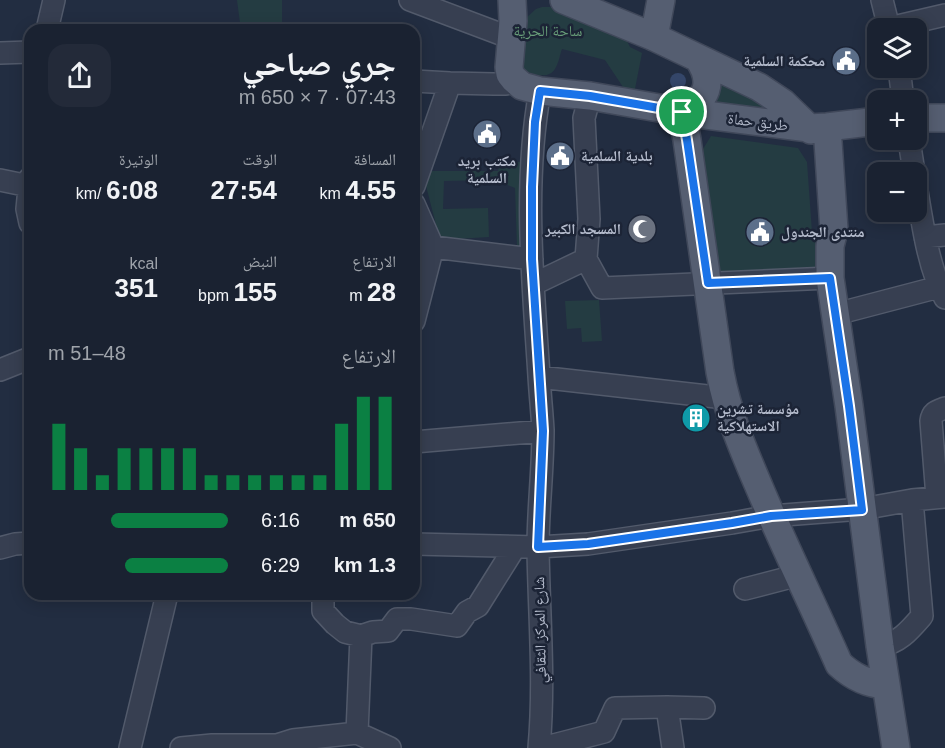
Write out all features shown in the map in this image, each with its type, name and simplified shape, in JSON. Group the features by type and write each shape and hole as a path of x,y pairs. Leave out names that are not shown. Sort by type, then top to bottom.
{"main road":[{"name":"طريق حماة","path":"564,0 654,37 759,87 818,128"},
{"path":"654,37 661,0"},
{"path":"514,80 509,67 516,4"},
{"path":"698,58 705,68 707,77 705,91 700,100 682,112 725,398 736,432 771,516 839,664 860,680 886,685"},
{"name":"طريق حماة","path":"514,80 522,86 540,91 590,96 682,112 818,128"},
{"path":"927,118 945,118"},
{"path":"867,122 818,128 815,140 825,231 830,246 830,278 896,748"}],"street":[{"path":"49,24 54,0"},
{"path":"410,0 511,38"},
{"path":"882,0 886,18"},
{"path":"927,19 945,15"},
{"path":"0,53 24,52"},
{"path":"420,81 506,84 514,80"},
{"path":"420,169 450,83"},
{"name":"شارع المركز الثقافي","path":"540,91 535,122 532,187 532,259 543,431 538,547 542,706 540,748"},
{"path":"590,96 584,118 589,219 586,259 602,288 830,278"},
{"path":"0,180 24,185"},
{"path":"836,314 942,292 935,236 927,215"},
{"path":"420,218 433,247 420,298"},
{"path":"433,247 532,259"},
{"path":"534,284 586,259"},
{"path":"0,370 24,360"},
{"path":"539,377 725,398"},
{"path":"420,544 538,547 588,544 771,516 862,510 941,497 931,421 934,412 945,408"},
{"path":"420,441 543,431"},
{"path":"880,645 893,644 922,616 912,500"},
{"path":"0,548 24,543"},
{"path":"323,600 323,611 335,624 345,632 361,636 388,631 397,619 457,626 467,612 478,606 515,546"},
{"path":"745,589 799,575"},
{"path":"130,748 166,600"},
{"path":"357,733 361,636"},
{"path":"667,707 673,748"},
{"path":"540,748 604,732 615,708 704,708"},
{"path":"181,748 212,745 277,745 293,740 357,733 390,748"}],"green space":[{"path":"237,0 282,0 282,24 240,24"},
{"name":"ساحة الحرية","path":"542,7 551,7 624,35 630,47 642,53 634,94 627,93 605,60 562,49 557,65 549,74 540,75 520,69 526,18"},
{"path":"711,74 764,105 763,109 703,103"},
{"path":"711,136 798,148 807,162 812,232 820,249 820,272 716,274 703,149"},
{"path":"500,161 523,162 525,247 517,247 515,188 494,180 444,181 443,209 488,208 489,237 440,240 426,186 431,171 498,171"},
{"path":"599,300 602,341 582,342 581,328 567,329 565,301"}],"water":[{"path":"678,73 684,75 686,81 684,87 678,89 672,87 670,81 672,75"}],"place":[{"name":"محكمة السلمية","path":"846,61"},
{"name":"مكتب بريد السلمية","path":"487,134"},
{"name":"بلدية السلمية","path":"560,156"},
{"name":"المسجد الكبير","path":"642,229"},
{"name":"منتدى الجندول","path":"760,232"},
{"name":"مؤسسة تشرين الاستهلاكية","path":"696,418"}],"route":[{"path":"540,91 590,96 682,112 708,283 830,278 862,510 771,516 588,544 538,547 543,431 532,259 532,187 535,122 540,91"}]}
